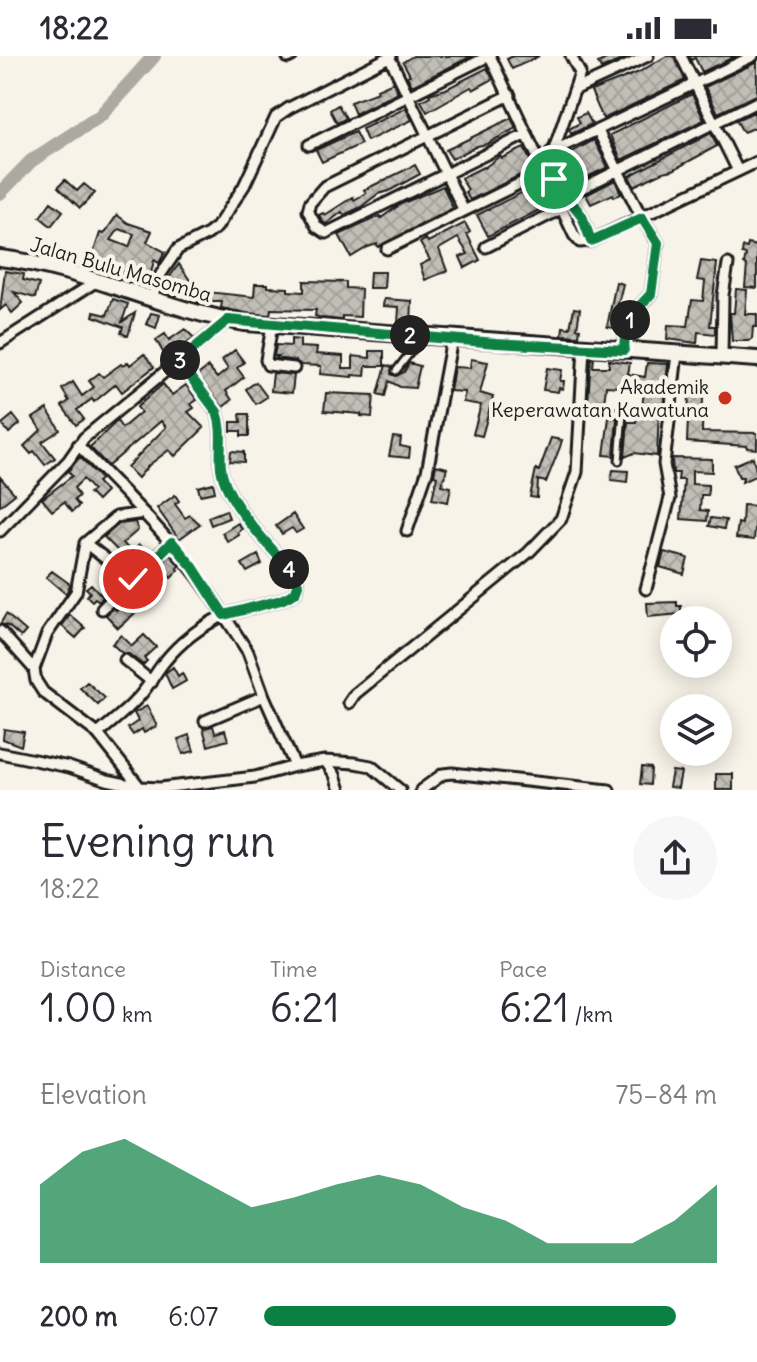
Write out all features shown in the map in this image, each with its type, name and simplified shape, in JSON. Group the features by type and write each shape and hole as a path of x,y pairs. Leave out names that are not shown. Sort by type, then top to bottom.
{"street":[{"path":"151,299 161,274 178,249 217,227 244,186 276,117 390,56 464,211"},
{"path":"309,145 490,56 543,172 580,242 591,241 642,218 757,162"},
{"path":"571,56 580,70 576,89 551,152 548,174 582,216 591,241"},
{"path":"576,89 648,56"},
{"path":"681,56 738,171"},
{"path":"551,152 753,56"},
{"path":"510,95 324,187 310,203 308,211 317,227 326,233 527,134"},
{"path":"568,195 757,102"},
{"path":"598,131 658,243 651,294 633,313 625,335 624,350"},
{"path":"387,249 543,172"},
{"path":"486,247 563,208"},
{"name":"Jalan Bulu Masomba","path":"0,258 48,266 228,320 272,326 757,359"},
{"path":"722,356 723,295 728,264"},
{"path":"0,343 97,281"},
{"path":"0,531 68,461 78,445 228,320"},
{"path":"272,326 266,360 268,365 294,368"},
{"path":"407,531 427,472 452,339"},
{"path":"349,703 355,694 528,553 561,519 577,472 584,347"},
{"path":"646,589 670,498 664,464 677,354"},
{"path":"98,734 135,702 163,663 202,626 224,615 281,600 295,593 298,585 295,575 243,513 228,490 221,470 221,422 179,361"},
{"path":"78,445 193,567 248,652 295,766"},
{"path":"142,789 98,734 43,692 36,681 34,669 47,634 78,588 85,543 116,517 144,513"},
{"path":"102,609 172,542"},
{"path":"85,543 131,579"},
{"path":"0,631 34,669"},
{"path":"125,660 152,682"},
{"path":"205,721 264,696"},
{"path":"0,753 69,767 142,789 255,777 325,761 371,766 400,790"},
{"path":"325,761 335,775 340,790"},
{"path":"421,790 443,774 452,773 609,790"}],"lane":[{"path":"396,371 413,349 418,336"},
{"path":"581,407 623,413 619,461"}],"building":[{"path":"413,56 472,56 412,86 403,62"},
{"path":"513,56 539,56 512,69 507,59"},
{"path":"612,56 630,56 601,69 598,63"},
{"path":"667,56 674,56 685,80 603,119 591,91 639,72"},
{"path":"689,56 736,56 702,72 695,58 691,60"},
{"path":"757,62 757,95 718,113 705,87"},
{"path":"487,68 493,79 473,90 471,87 427,112 421,101 429,94"},
{"path":"393,82 398,92 355,114 350,102 378,92 377,89"},
{"path":"692,94 704,120 621,160 610,135"},
{"path":"338,105 346,118 337,123 330,110"},
{"path":"406,108 412,120 367,141 362,129"},
{"path":"754,112 757,127 743,132 736,120"},
{"path":"586,113 592,124 571,134 569,129 580,123 577,117"},
{"path":"511,118 516,128 487,144 452,159 446,150"},
{"path":"355,132 361,144 322,162 316,150"},
{"path":"711,133 717,146 673,170 634,186 629,176"},
{"path":"594,140 608,167 579,181 566,155"},
{"path":"524,148 534,168 470,200 461,178 484,168 500,156 502,158"},
{"path":"415,165 420,174 378,194 361,207 344,215 342,212 326,224 319,215 325,215 353,197 354,200 366,193 364,190"},
{"path":"65,180 77,191 84,184 95,193 80,208 58,187"},
{"path":"615,180 621,194 614,197 613,194 591,204 586,195"},
{"path":"537,185 551,204 488,236 477,215"},
{"path":"443,186 453,208 378,247 377,244 368,247 351,257 339,235 381,218 401,204"},
{"path":"51,202 63,211 51,226 40,217"},
{"path":"117,215 128,223 152,231 147,242 165,252 159,263 154,260 150,278 141,276 139,282 122,276 123,271 91,260 100,233 104,234","holes":["119,229 134,234 129,247 111,240"]},
{"path":"465,223 480,260 465,268 460,257 468,254 458,238 439,249 447,271 425,280 420,265 430,260 420,243"},
{"path":"748,244 757,246 757,288 745,287 747,265 744,264 746,255 742,254 743,247 747,248"},
{"path":"701,261 717,263 710,326 715,326 715,334 698,332 697,343 667,339 668,325 688,326 692,300 703,301 705,281 697,280"},
{"path":"179,264 193,285 176,296 166,282"},
{"path":"5,271 24,274 23,280 39,284 35,298 14,292 23,303 12,313 6,305 0,310"},
{"path":"370,272 385,272 384,288 369,288"},
{"path":"304,281 346,282 346,288 361,289 360,317 342,316 342,320 322,318 315,316 316,310 271,309 270,315 247,313 221,308 222,302 198,302 198,291 254,297 255,284 304,292"},
{"path":"616,282 623,284 617,308 626,310 623,320 616,319 614,328 607,327"},
{"path":"736,289 747,290 745,314 757,314 757,327 753,327 749,341 732,341 730,313 734,313"},
{"path":"113,299 128,304 122,322 135,313 128,336 121,333 123,327 93,316 94,312 107,315"},
{"path":"384,299 412,301 411,325 398,324 399,307 383,306"},
{"path":"574,308 580,309 579,336 562,335 563,327 570,328"},
{"path":"151,313 160,315 156,328 146,324"},
{"path":"185,329 194,338 167,359 156,340 165,334 169,340"},
{"path":"291,339 300,340 300,347 317,348 316,354 343,356 343,368 353,368 353,356 370,358 370,351 384,351 384,366 366,366 365,376 320,374 321,366 301,365 274,356 276,345 291,346"},
{"path":"235,350 244,362 237,368 244,377 226,391 232,400 223,407 198,375 208,367 217,378 228,369 222,360"},
{"path":"144,354 154,367 122,392 116,384 94,402 92,399 77,410 84,419 76,425 62,406 69,401 62,389 73,382 82,396 94,387 89,381 99,373 103,377 121,364 123,366 128,362 130,365"},
{"path":"591,358 594,358 593,367 609,367 609,360 630,363 628,374 645,377 647,363 668,364 663,410 659,410 657,456 634,453 625,457 628,422 636,422 638,411 642,411 644,388 622,384 622,387 606,386 604,405 588,402"},
{"path":"471,359 488,362 480,393 493,397 482,436 473,434 481,405 463,402 465,392 450,391 454,367 470,368"},
{"path":"409,363 420,366 415,388 400,387 389,381 385,396 378,394 386,365 392,367 391,374 396,376 404,372"},
{"path":"547,368 562,370 560,381 564,381 563,389 559,388 558,392 543,390"},
{"path":"273,373 294,375 292,393 271,391"},
{"path":"256,382 267,397 256,404 246,389"},
{"path":"163,384 172,395 186,385 197,400 188,412 204,428 175,456 169,450 138,478 127,467 166,427 161,421 108,466 90,447 117,421 122,428 141,412 137,407"},
{"path":"326,393 374,395 372,417 324,411"},
{"path":"689,395 703,396 702,432 757,433 757,449 687,442"},
{"path":"47,409 60,430 42,442 55,458 45,465 34,451 31,454 24,446 41,430 33,418"},
{"path":"240,414 249,414 249,436 241,436 241,431 231,431 231,422 241,422"},
{"path":"13,415 20,424 9,433 2,424"},
{"path":"609,417 617,418 614,456 604,455"},
{"path":"393,437 401,438 400,446 410,448 409,458 389,456"},
{"path":"551,438 562,440 560,447 546,482 538,480 537,498 530,497 536,469 539,471"},
{"path":"231,451 244,452 244,462 230,461"},
{"path":"80,457 101,479 97,482 106,492 97,501 89,493 93,490 83,479 74,488 79,496 74,500 79,506 72,512 64,502 52,511 42,499 72,476 68,471"},
{"path":"753,457 757,475 742,482 743,477 739,477 734,465"},
{"path":"672,458 712,459 712,472 692,471 692,484 708,485 708,495 701,495 700,510 708,511 707,521 681,519 684,480 678,480 679,473 673,473"},
{"path":"436,465 447,468 442,485 451,487 448,502 432,499"},
{"path":"613,470 628,471 627,482 611,480"},
{"path":"0,477 15,494 0,506"},
{"path":"213,483 215,492 200,495 198,487"},
{"path":"175,495 179,501 175,504 185,518 190,515 200,524 179,539 157,508"},
{"path":"743,505 757,506 754,540 736,538 738,523 742,524"},
{"path":"226,510 229,518 211,525 208,517"},
{"path":"293,514 303,529 296,533 292,528 282,534 276,526"},
{"path":"711,518 726,520 724,529 709,526"},
{"path":"135,522 138,530 123,543 132,553 139,545 148,554 132,569 104,537 119,524"},
{"path":"238,523 242,529 239,535 228,542 222,533"},
{"path":"664,552 688,558 684,574 660,567"},
{"path":"170,554 179,570 171,578 164,570 133,606 149,596 151,599 118,628 106,615 114,608 116,610 125,601 122,599"},
{"path":"258,555 262,564 247,572 242,564"},
{"path":"52,571 70,584 66,594 46,577"},
{"path":"91,584 103,597 99,601 95,598 92,601 87,596 90,592 86,588"},
{"path":"677,602 677,606 660,606 660,616 648,617 647,603"},
{"path":"6,614 26,631 21,637 8,626 0,624"},
{"path":"70,615 85,628 76,638 62,626"},
{"path":"121,635 132,646 144,635 156,647 144,658 147,661 143,665 112,644"},
{"path":"173,667 178,676 182,673 186,681 172,689 165,673"},
{"path":"87,682 105,698 98,705 80,688"},
{"path":"147,706 157,726 144,733 142,729 133,735 128,728 138,721 134,713"},
{"path":"213,726 215,733 225,730 228,740 208,746 203,728"},
{"path":"4,729 24,732 21,746 3,739"},
{"path":"189,735 194,751 183,754 178,739"},
{"path":"642,767 651,768 650,785 640,784"},
{"path":"672,771 681,772 678,788 669,787"},
{"path":"716,774 733,774 733,790 716,790"}],"waterway":[{"path":"0,193 31,161 100,116 154,56"}],"place":[{"name":"Akademik Keperawatan Kawatuna","path":"725,398"}],"route":[{"path":"133,579 172,542 193,567 224,615 281,600 295,593 298,585 295,575 243,513 228,490 221,470 221,422 209,399 179,361 228,320 496,343 624,350 625,335 633,313 651,294 658,243 642,218 591,241 582,216 554,179"}]}
